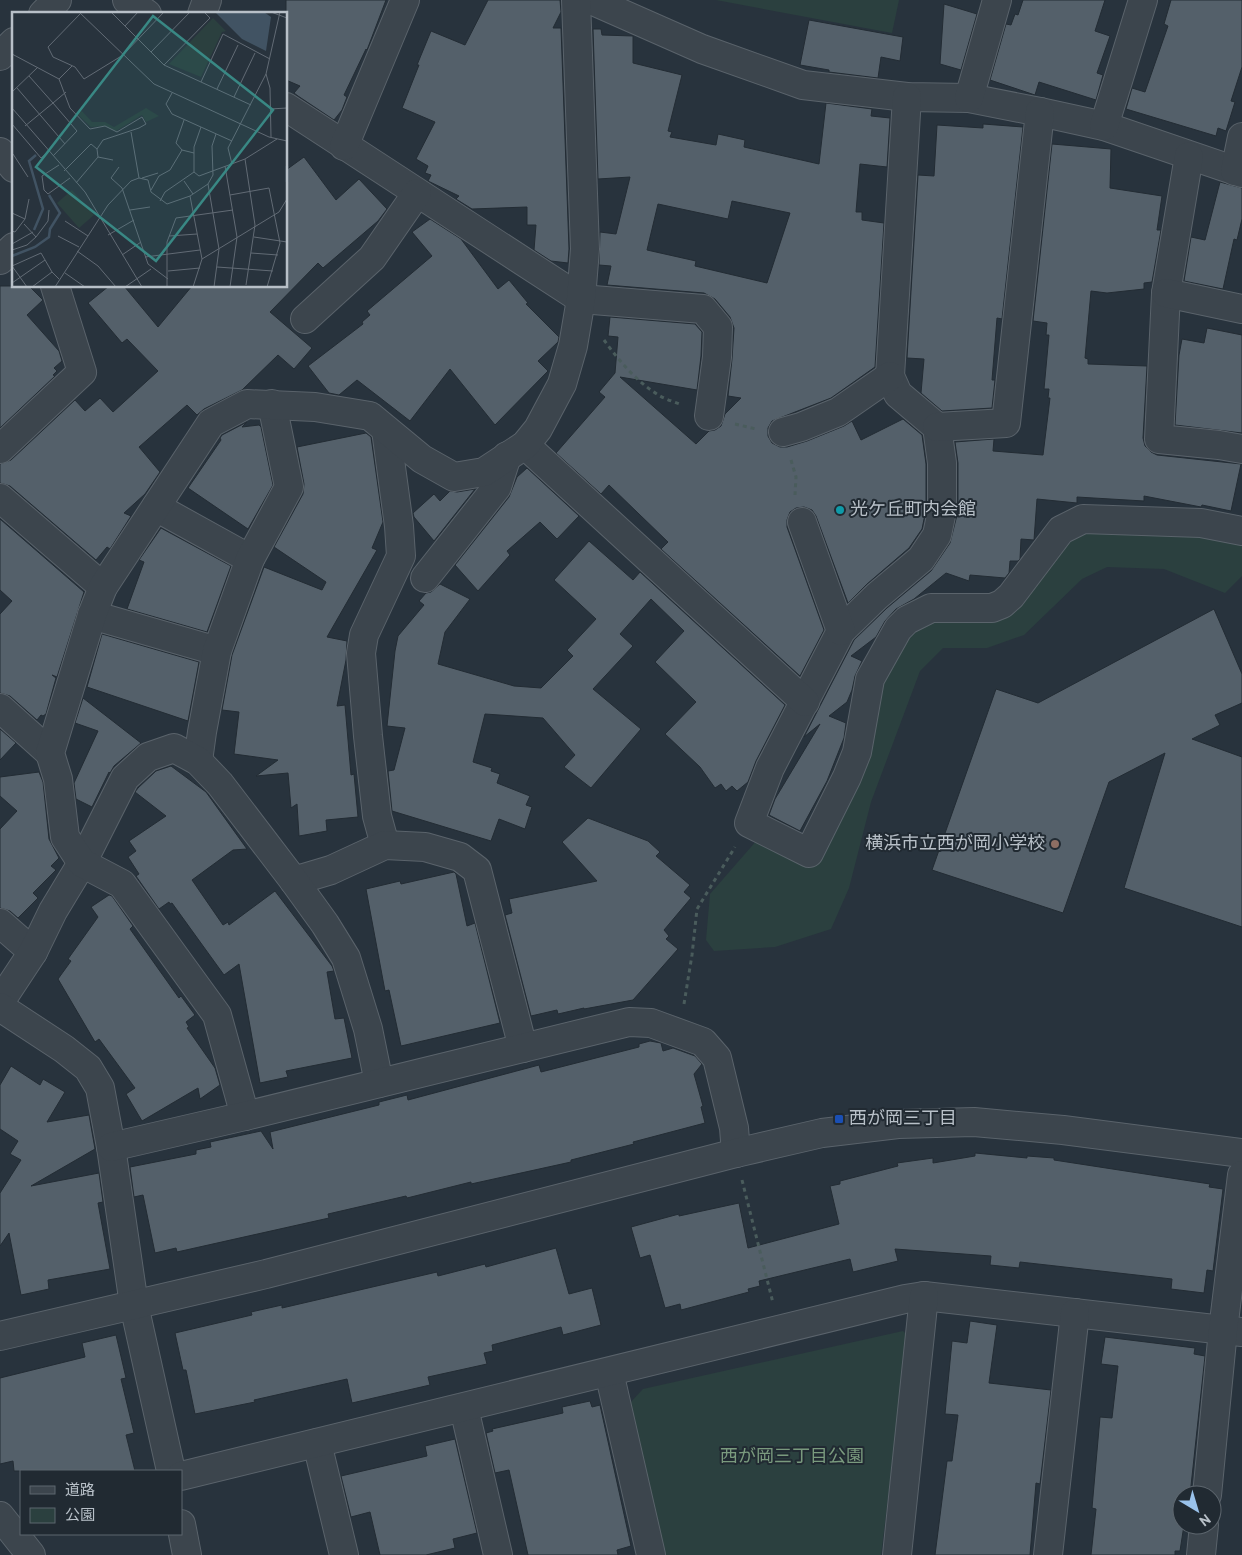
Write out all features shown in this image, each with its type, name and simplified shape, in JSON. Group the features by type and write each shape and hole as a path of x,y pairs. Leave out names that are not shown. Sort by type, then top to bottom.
{"street":[{"path":"45,12 57,0"},
{"path":"127,0 144,12"},
{"path":"203,12 207,0"},
{"path":"344,146 405,0"},
{"path":"50,753 92,615 103,587 210,423 247,404 315,407 370,416 422,459 454,477 484,472 516,450 538,429 562,384 574,346 582,298 585,249 576,0"},
{"path":"591,0 702,49 803,85 907,97 969,98 1040,112 1104,126 1238,172 1242,137"},
{"path":"969,98 997,0"},
{"path":"1104,126 1143,0"},
{"path":"0,56 12,44"},
{"path":"907,97 890,376 898,394 937,427 942,463 942,511 937,535 921,559 877,596 840,631 770,768 750,823 809,853 847,777 857,752 870,680 898,629 907,620 931,608 992,608 1002,604 1061,530 1083,519 1201,523 1242,532"},
{"path":"288,108 416,193 582,298 702,309 718,327 717,357 709,416"},
{"path":"937,427 1006,424 1040,112"},
{"path":"0,152 12,166"},
{"path":"1189,156 1166,293 1159,439 1242,449"},
{"path":"305,319 372,258 416,193"},
{"path":"0,260 12,249"},
{"path":"0,449 82,372 56,288"},
{"path":"1166,293 1242,309"},
{"path":"783,432 838,412 890,376"},
{"path":"198,761 217,651 250,559 289,487 272,404"},
{"path":"385,845 376,806 361,653 364,635 401,556 399,526 386,430"},
{"path":"425,578 497,487 516,450"},
{"path":"516,450 804,702"},
{"path":"0,498 103,587"},
{"path":"156,507 250,559"},
{"path":"802,522 840,631"},
{"path":"92,615 217,651"},
{"path":"0,708 50,753 58,779 65,837 82,863 122,884 217,1015 245,1116"},
{"path":"0,1002 33,952 53,911 82,863 125,778 148,757 174,748 198,761 220,784 294,881 325,924 346,958 368,1029 379,1083"},
{"path":"294,881 330,870 385,845 425,847 460,857 477,870 523,1048"},
{"path":"0,923 33,952"},
{"path":"0,1007 64,1049 88,1068 100,1088 111,1146 134,1305 171,1470"},
{"path":"111,1146 245,1116 629,1022 651,1023 703,1042 717,1058 734,1128 736,1153"},
{"path":"0,1336 266,1274 736,1153 822,1133 898,1124 974,1122 1063,1130 1242,1153"},
{"path":"1208,1485 1232,1331 1242,1175"},
{"path":"897,1555 924,1296"},
{"path":"182,1476 780,1329 924,1296 1232,1331"},
{"path":"1048,1555 1075,1313"},
{"path":"609,1372 651,1555"},
{"path":"464,1408 498,1555"},
{"path":"318,1443 344,1555"},
{"path":"0,1516 22,1552"},
{"path":"182,1529 187,1555"},
{"path":"1201,1555 1203,1535"}],"path":[{"path":"582,298 599,334 619,361 660,396 709,416 749,428 783,432 796,477 795,502 802,522"},
{"path":"679,1033 692,955 697,909 750,823"},
{"path":"736,1153 780,1329"}],"green space":[{"path":"716,0 899,0 892,33"},
{"path":"1087,528 1198,532 1242,544 1242,576 1225,593 1164,569 1107,567 1082,579 1024,635 987,648 943,648 920,671 871,802 849,888 831,929 775,947 714,951 706,940 710,894 758,839 816,865 844,810 889,660 909,631 930,614 1001,613 1063,542"},
{"name":"西が岡三丁目公園","path":"903,1331 908,1336 881,1555 664,1555 629,1404 643,1389"}],"building":[{"path":"286,0 386,0 367,50 344,95 347,97 342,110 334,120 294,93 300,86 288,81 288,12 286,12"},
{"path":"488,0 560,0 561,12 553,28 561,28 568,263 551,261 534,250 536,225 527,225 527,207 472,209 456,199 459,196 428,181 431,175 425,173 428,166 416,159 435,122 402,108 431,31 465,45"},
{"path":"1023,0 1105,0 1095,31 1110,36 1097,73 1103,75 1096,100 1039,82 1035,95 990,80 1006,24 1011,25 1015,14 1018,15"},
{"path":"1171,0 1242,0 1242,67 1231,101 1235,102 1226,131 1218,128 1216,136 1126,109 1132,88 1145,92 1168,26 1164,24"},
{"path":"944,4 977,14 961,70 940,64"},
{"path":"809,20 903,37 900,61 881,57 878,78 829,72 829,70 800,65"},
{"path":"593,29 601,29 602,35 633,36 633,63 682,75 668,131 672,132 670,137 716,145 718,134 745,140 744,147 819,164 826,103 872,109 871,116 890,118 887,167 860,164 856,212 862,212 862,220 884,223 875,367 831,398 772,421 768,428 768,436 772,443 780,447 787,447 807,441 852,421 861,440 903,419 922,435 926,464 926,509 922,529 909,548 848,603 816,516 812,510 804,507 796,508 790,512 787,527 824,630 800,676 661,549 668,542 609,485 601,494 556,453 605,397 599,392 615,373 618,337 608,336 610,317 695,324 702,332 697,390 620,377 696,444 709,431 721,426 725,414 741,398 728,396 734,328 730,317 715,299 704,293 607,285 611,266 599,265 600,232 616,234 630,177 598,179","holes":["732,201 790,213 767,283 695,266 696,261 647,250 658,204 728,219"]},
{"path":"983,124 1023,127 1002,319 997,318 992,380 995,380 992,408 942,411 921,393 924,359 907,358 918,175 934,176 937,125 983,128"},
{"path":"1052,144 1111,149 1110,188 1162,196 1157,230 1161,230 1152,282 1144,283 1144,289 1107,293 1091,291 1085,358 1088,359 1088,364 1147,366 1143,438 1145,446 1151,452 1157,455 1241,464 1231,511 1144,496 1144,501 1077,497 1077,503 1037,499 1034,540 1021,539 1020,559 1018,561 1010,561 1009,573 1005,578 970,575 969,581 946,573 914,599 896,609 885,621 876,637 851,656 862,661 855,676 852,690 847,702 829,716 846,723 844,738 827,781 800,831 769,815 775,799 820,724 804,737 854,640 887,608 931,571 950,543 958,511 958,463 955,442 994,439 993,451 1043,455 1050,398 1048,398 1049,389 1044,389 1049,335 1046,335 1047,323 1033,321"},
{"path":"304,157 336,200 359,179 387,209 378,221 323,268 318,263 270,312 312,348 294,369 278,355 242,390 204,409 197,415 187,405 139,447 160,472 145,494 124,513 131,516 110,549 107,547 96,560 10,486 0,483 0,464 11,460 75,400 85,411 100,398 113,412 158,371 127,339 122,343 88,303 107,288 126,288 158,327 190,288 288,288 288,169"},
{"path":"1220,182 1242,188 1242,219 1237,240 1234,239 1223,289 1184,281 1191,237 1205,240"},
{"path":"430,219 461,239 498,289 509,280 528,303 526,304 559,337 558,342 538,361 548,371 495,425 450,369 410,421 357,380 339,395 329,393 308,366 363,324 362,322 370,315 367,311 432,256 412,232"},
{"path":"0,286 31,288 43,300 27,315 59,351 62,361 54,368 57,371 53,375 55,376 0,428"},
{"path":"1207,328 1242,335 1242,433 1175,425 1179,355 1182,339 1204,343"},
{"path":"247,422 242,427 259,425 261,427 273,485 248,529 188,488 221,440 222,435"},
{"path":"366,433 371,437 383,522 372,548 377,550 327,637 347,641 346,660 337,706 345,705 351,775 354,774 358,817 326,820 327,831 299,836 297,804 291,808 288,773 256,776 278,760 234,754 239,712 222,710 232,655 264,567 322,590 326,582 274,547 303,494 304,484 297,447"},
{"path":"527,468 579,516 557,539 540,522 507,551 510,555 478,591 455,565 509,497 517,477"},
{"path":"475,489 434,541 414,517 413,513 434,494 440,501 450,491 457,492"},
{"path":"0,519 84,592 57,677 52,675 56,678 46,714 41,715 37,720 10,696 0,693 0,614 12,601 0,590"},
{"path":"161,528 231,566 207,632 127,609 144,562 139,560"},
{"path":"589,541 633,580 640,572 785,705 756,761 748,782 737,791 732,786 726,791 721,784 715,788 700,767 665,734 696,702 655,662 684,631 651,599 620,634 633,646 593,689 641,729 591,788 564,767 575,755 543,718 485,714 473,762 492,768 491,771 500,774 497,783 530,796 526,805 532,807 525,829 499,819 491,841 392,811 388,771 394,770 405,728 387,726 395,651 398,636 424,605 419,601 426,593 431,592 440,584 470,599 445,632 438,664 514,686 541,688 573,656 567,650 596,619 554,580"},
{"path":"1214,609 1242,674 1242,703 1215,715 1220,725 1192,739 1242,757 1242,927 1124,888 1165,753 1109,782 1063,913 932,870 996,689 1038,703"},
{"path":"102,634 199,662 188,721 87,687"},
{"path":"83,698 141,743 109,772 92,807 76,799 74,783 98,731 75,723"},
{"path":"0,729 16,743 0,760"},
{"path":"171,766 206,792 247,849 233,850 192,880 223,925 228,922 229,925 275,891 332,966 334,971 327,972 335,1019 344,1018 352,1058 286,1071 288,1077 260,1083 239,964 224,975 172,903 170,904 169,902 159,909 136,876 139,874 128,857 136,851 129,841 166,816 135,792 156,771"},
{"path":"39,772 43,782 49,839 59,858 51,866 56,870 33,893 38,898 18,918 10,911 0,908 0,829 17,811 0,796 0,777"},
{"path":"588,818 648,841 660,852 656,856 690,885 684,892 691,898 664,930 669,936 666,939 678,949 633,1000 558,1014 557,1010 531,1016 505,915 512,913 509,899 597,881 562,842"},
{"path":"454,872 467,926 475,923 500,1023 401,1046 389,990 385,991 366,889 400,881 401,884"},
{"path":"109,895 112,896 133,926 130,929 179,998 181,996 195,1015 186,1022 189,1027 187,1028 215,1068 220,1085 200,1099 198,1088 142,1121 126,1094 135,1088 99,1039 95,1042 58,979 71,961 68,959 98,917 91,907"},
{"path":"650,1041 661,1043 663,1051 673,1048 695,1056 702,1064 694,1074 703,1106 701,1107 705,1123 571,1160 571,1162 471,1184 471,1182 407,1198 406,1196 328,1214 329,1218 177,1252 176,1248 155,1253 143,1195 134,1197 130,1167 196,1154 196,1150 211,1147 210,1142 261,1131 273,1149 270,1132 379,1105 379,1102 407,1095 408,1100 539,1065 541,1072 639,1047 639,1044"},
{"path":"11,1066 40,1085 43,1079 65,1092 47,1122 89,1115 95,1149 31,1186 99,1173 103,1202 98,1203 110,1269 48,1280 49,1289 21,1295 9,1233 0,1246 0,1193 21,1160 10,1154 18,1141 0,1129 0,1085"},
{"path":"975,1153 1027,1158 1027,1156 1054,1158 1054,1160 1210,1184 1209,1187 1223,1189 1213,1271 1207,1270 1204,1293 1171,1289 1172,1279 1020,1262 1019,1268 990,1265 991,1256 895,1249 898,1261 853,1272 850,1259 759,1281 760,1286 748,1289 749,1292 681,1310 680,1304 665,1308 650,1255 640,1258 631,1227 679,1214 679,1216 739,1203 748,1248 839,1224 830,1186 840,1184 840,1181 898,1166 897,1163 933,1158 933,1163 975,1156"},
{"path":"556,1248 569,1294 592,1288 601,1325 563,1335 561,1327 492,1345 493,1351 484,1353 487,1364 428,1377 430,1385 352,1403 347,1379 254,1400 255,1402 195,1414 186,1370 183,1370 175,1333 252,1315 251,1312 282,1305 282,1308 437,1272 438,1276 485,1264 486,1267"},
{"path":"970,1321 997,1325 989,1383 1051,1390 1040,1484 1036,1483 1030,1555 935,1555 947,1461 952,1461 958,1415 945,1414 952,1341 967,1343"},
{"path":"116,1335 126,1378 121,1379 134,1433 126,1435 135,1470 14,1471 13,1461 0,1464 0,1378 85,1357 82,1343"},
{"path":"1105,1337 1195,1348 1194,1354 1205,1356 1191,1485 1172,1485 1172,1535 1182,1535 1180,1551 1175,1551 1175,1555 1091,1555 1096,1509 1092,1508 1100,1417 1112,1418 1118,1366 1101,1364"},
{"path":"590,1401 592,1407 600,1405 631,1546 617,1550 618,1555 528,1555 509,1470 495,1473 486,1433 493,1431 492,1429 563,1413 562,1407"},
{"path":"455,1439 477,1533 453,1539 455,1548 426,1555 380,1555 370,1512 351,1517 341,1476 427,1456 425,1446"}],"place":[{"name":"光ケ丘町内会館","path":"840,510"},
{"name":"横浜市立西が岡小学校","path":"1055,844"},
{"name":"西が岡三丁目","path":"839,1119"}]}
